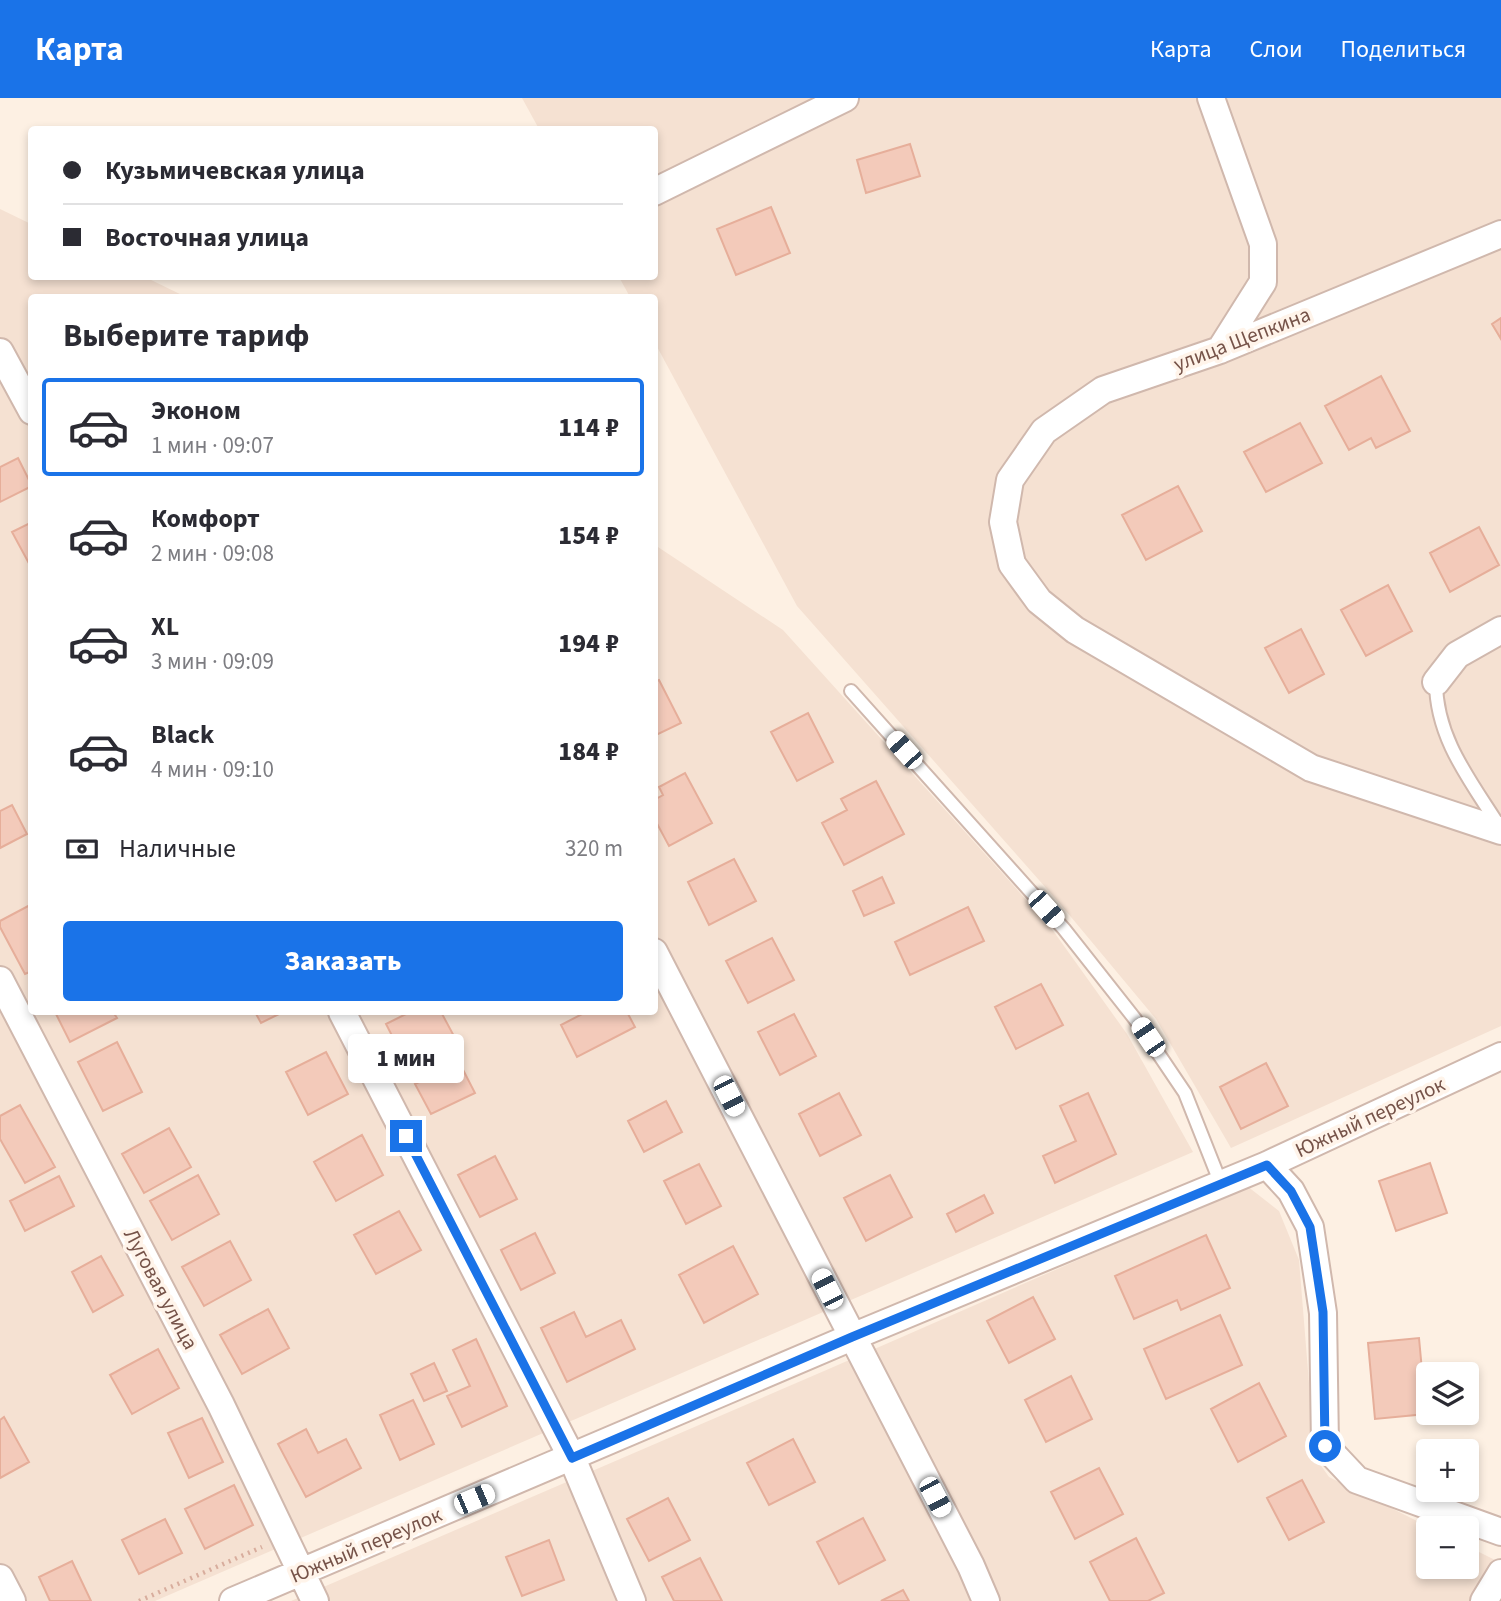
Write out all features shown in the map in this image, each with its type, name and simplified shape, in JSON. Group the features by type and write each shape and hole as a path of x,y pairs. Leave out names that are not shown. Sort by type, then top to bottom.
{"street":[{"path":"658,190 845,98"},
{"path":"1211,98 1263,244 1263,282 1220,350"},
{"name":"улица Щепкина","path":"1501,234 1220,350 1103,390 1044,431 1010,480 1003,522 1012,564 1039,601 1075,630 1311,768 1501,830"},
{"path":"0,352 28,404"},
{"path":"1436,681 1457,655 1501,631"},
{"path":"658,960 971,1566 986,1601"},
{"name":"Луговая улица","path":"0,980 221,1405 315,1601"},
{"path":"344,1015 572,1458 632,1601"},
{"name":"Южный переулок","path":"233,1601 852,1337 1267,1165 1501,1056"},
{"path":"1267,1165 1291,1191 1310,1227 1323,1312 1325,1446 1357,1480 1501,1532"},
{"path":"1484,1601 1501,1573"},
{"path":"0,1578 12,1601"}],"lane":[{"path":"1436,681 1436,705 1444,734 1501,830"},
{"path":"851,691 1064,929 1135,1019 1185,1093 1221,1184"}],"path":[{"path":"139,1601 285,1537"}],"shaded area":[{"path":"522,98 1501,98 1501,1026 1231,1148 1156,1019 1061,905 797,606 658,349 658,294 628,294 621,280 658,280 658,126 537,126"},
{"path":"0,209 28,223 28,280 151,280 180,294 28,294 28,1015 658,1015 658,547 783,630 1049,925 1127,1034 1193,1152 155,1601 0,1601"},
{"path":"1247,1186 1279,1211 1299,1260 1315,1457 1329,1477 1416,1520 1416,1579 1479,1579 1479,1552 1497,1561 1471,1601 291,1601"}],"building":[{"path":"910,144 920,176 866,193 857,160"},
{"path":"771,207 790,253 736,275 717,229"},
{"path":"1501,318 1501,339 1492,324"},
{"path":"1381,376 1410,431 1376,448 1371,438 1349,450 1325,406"},
{"path":"1300,423 1322,463 1266,492 1244,452"},
{"path":"18,458 28,478 28,488 0,502 0,467"},
{"path":"1178,486 1202,531 1146,560 1122,515"},
{"path":"28,524 28,562 12,532"},
{"path":"1479,527 1499,565 1450,592 1430,553"},
{"path":"1388,585 1412,631 1366,656 1341,610"},
{"path":"1301,629 1324,674 1289,693 1265,648"},
{"path":"658,680 681,723 658,734"},
{"path":"808,713 833,762 797,781 771,732"},
{"path":"685,773 712,823 669,846 658,825 658,798 663,795 659,787"},
{"path":"876,781 904,834 844,865 822,823 847,810 841,799"},
{"path":"12,805 27,834 0,848 0,811"},
{"path":"734,859 756,901 709,925 688,882"},
{"path":"882,877 894,903 864,916 853,891"},
{"path":"28,906 28,973 25,974 0,927 0,921"},
{"path":"968,907 984,941 910,975 895,942"},
{"path":"772,938 794,980 748,1003 726,961"},
{"path":"1041,984 1063,1025 1016,1049 995,1007"},
{"path":"794,1014 816,1056 780,1075 758,1032"},
{"path":"56,1015 115,1015 117,1018 70,1042"},
{"path":"257,1015 277,1015 261,1023"},
{"path":"404,1015 443,1015 455,1038 406,1063 386,1024"},
{"path":"580,1015 629,1015 635,1027 577,1057 561,1025"},
{"path":"117,1042 142,1092 103,1111 78,1062"},
{"path":"326,1052 348,1094 308,1115 286,1072"},
{"path":"459,1062 475,1093 431,1114 415,1084"},
{"path":"1266,1063 1288,1106 1241,1129 1220,1087"},
{"path":"839,1093 861,1135 820,1156 799,1114"},
{"path":"1088,1093 1116,1154 1055,1183 1043,1156 1076,1141 1060,1106"},
{"path":"666,1101 682,1132 644,1152 628,1121"},
{"path":"20,1105 55,1167 25,1183 0,1139 0,1116"},
{"path":"169,1128 191,1167 144,1193 122,1154"},
{"path":"362,1135 383,1175 336,1201 314,1162"},
{"path":"495,1156 517,1199 480,1217 458,1175"},
{"path":"1430,1163 1447,1213 1396,1231 1379,1181"},
{"path":"699,1164 721,1206 686,1224 664,1181"},
{"path":"198,1175 219,1214 172,1240 150,1201"},
{"path":"890,1175 912,1217 866,1241 844,1198"},
{"path":"59,1176 74,1206 25,1231 10,1201"},
{"path":"984,1195 993,1213 956,1232 947,1214"},
{"path":"399,1211 421,1250 376,1274 354,1235"},
{"path":"535,1233 555,1273 521,1290 501,1250"},
{"path":"1206,1235 1230,1288 1181,1310 1177,1300 1134,1319 1115,1276"},
{"path":"230,1241 251,1280 204,1306 182,1267"},
{"path":"733,1246 758,1294 704,1323 679,1275"},
{"path":"101,1256 123,1295 93,1312 72,1272"},
{"path":"1033,1297 1055,1339 1009,1363 987,1321"},
{"path":"268,1309 289,1348 242,1374 220,1335"},
{"path":"574,1312 586,1337 621,1320 635,1349 567,1382 541,1328"},
{"path":"1220,1315 1242,1365 1166,1399 1144,1349"},
{"path":"1419,1338 1421,1362 1416,1362 1416,1415 1375,1419 1368,1343"},
{"path":"476,1339 507,1406 462,1427 447,1396 470,1386 453,1350"},
{"path":"158,1349 179,1388 132,1414 110,1375"},
{"path":"434,1363 447,1391 424,1401 411,1374"},
{"path":"1071,1376 1092,1419 1046,1442 1025,1400"},
{"path":"1259,1383 1286,1436 1238,1462 1211,1409"},
{"path":"413,1400 434,1444 400,1460 380,1415"},
{"path":"4,1417 29,1462 0,1478 0,1420"},
{"path":"202,1418 223,1462 189,1478 168,1433"},
{"path":"306,1429 318,1453 346,1439 361,1468 306,1497 278,1444"},
{"path":"793,1439 815,1482 769,1505 747,1463"},
{"path":"1099,1468 1123,1514 1075,1539 1051,1492"},
{"path":"1302,1480 1324,1522 1289,1540 1267,1498"},
{"path":"234,1485 253,1525 205,1549 185,1509"},
{"path":"668,1498 690,1540 649,1561 627,1519"},
{"path":"863,1518 885,1560 839,1584 817,1542"},
{"path":"165,1519 182,1553 139,1574 122,1540"},
{"path":"1136,1538 1164,1593 1148,1601 1110,1601 1090,1562"},
{"path":"549,1540 564,1580 522,1596 506,1557"},
{"path":"700,1558 722,1601 674,1601 662,1577"},
{"path":"72,1561 91,1601 50,1601 39,1577"},
{"path":"903,1590 909,1601 881,1601"}],"route":[{"path":"406,1136 572,1458 852,1337 1267,1165 1291,1191 1310,1227 1323,1312 1325,1446"}]}
